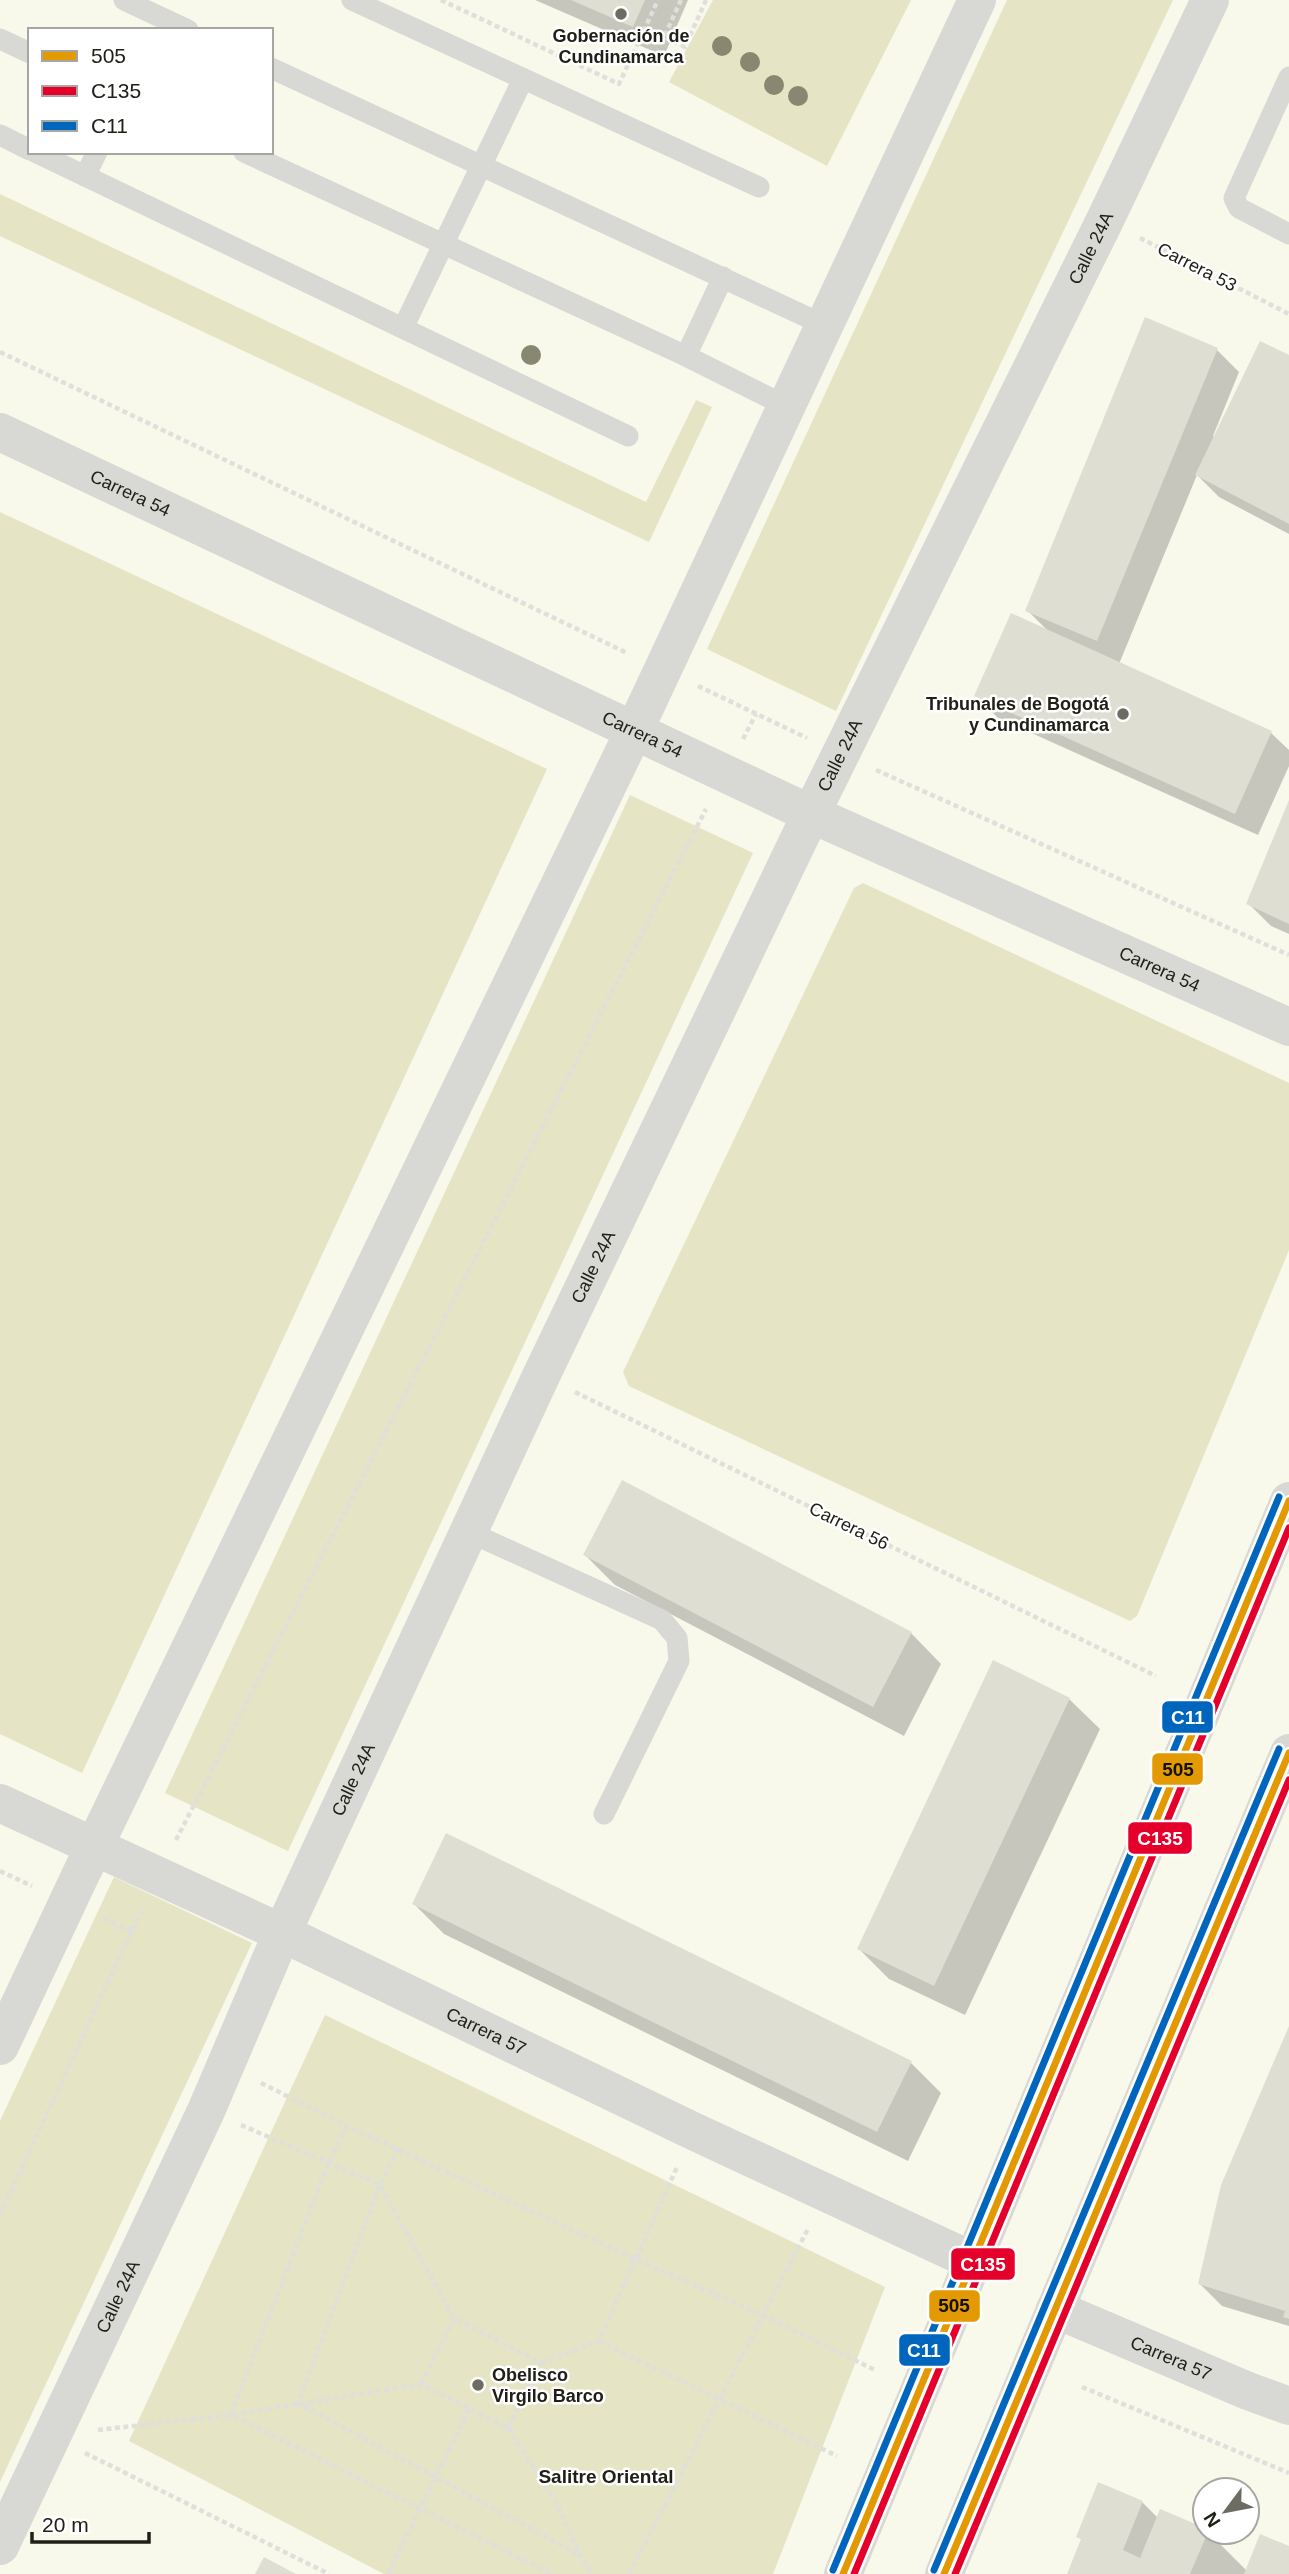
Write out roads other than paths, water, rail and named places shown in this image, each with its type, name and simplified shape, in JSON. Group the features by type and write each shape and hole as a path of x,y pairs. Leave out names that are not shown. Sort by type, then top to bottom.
{"street":[{"path":"0,2046 634,732 977,0"},
{"name":"Calle 24A","path":"0,2546 206,2111 282,1933 541,1376 811,814 1105,220 1210,0"},
{"name":"Carrera 54","path":"0,432 811,814 1289,1027"},
{"path":"843,2574 1289,1501"},
{"path":"944,2574 1289,1753"},
{"name":"Carrera 57","path":"0,1803 282,1933 693,2131 973,2261"},
{"name":"Carrera 57","path":"1055,2309 1289,2406"}],"lane":[{"path":"124,0 184,28"},
{"path":"352,0 759,187"},
{"path":"0,39 28,52"},
{"path":"273,69 824,325"},
{"path":"1289,77 1234,198 1239,208 1289,234"},
{"path":"403,328 523,79"},
{"path":"0,135 28,149"},
{"path":"39,154 628,436"},
{"path":"85,176 96,154"},
{"path":"248,154 786,405"},
{"path":"686,356 723,277"},
{"path":"469,1532 662,1620 677,1638 679,1661 604,1814"}],"place":[{"name":"Gobernación de Cundinamarca","path":"621,14"},
{"name":"Tribunales de Bogotá y Cundinamarca","path":"1123,714"},
{"name":"Obelisco Virgilo Barco","path":"478,2385"}],"district":[{"name":"Salitre Oriental","path":"606,2476"}]}
